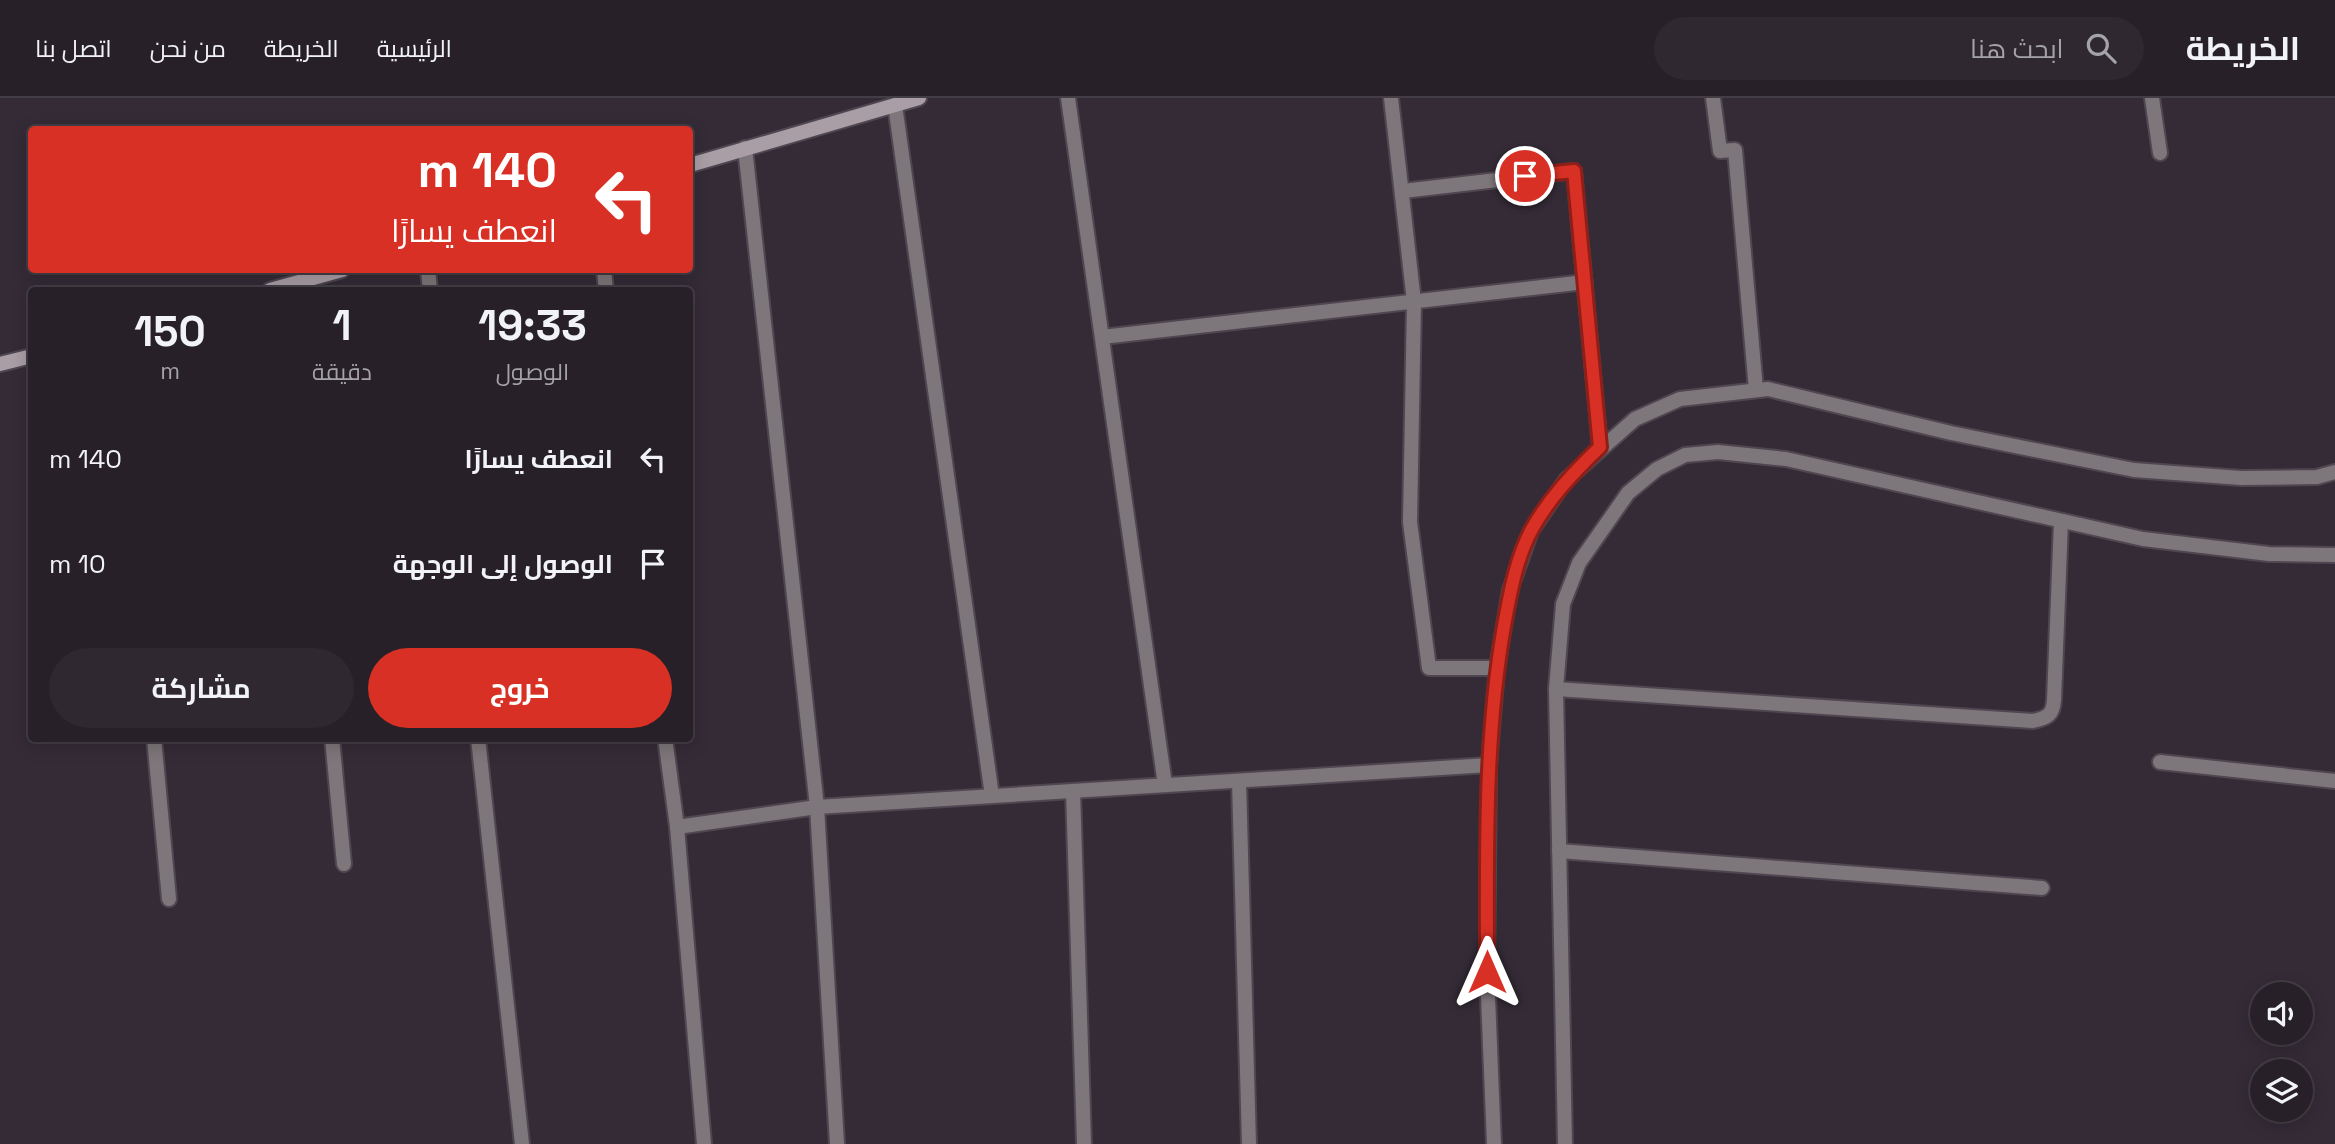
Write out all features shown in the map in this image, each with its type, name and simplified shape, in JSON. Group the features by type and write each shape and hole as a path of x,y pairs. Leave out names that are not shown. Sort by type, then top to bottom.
{"main road":[{"path":"693,164 919,98"},
{"path":"289,287 333,273"},
{"path":"0,364 28,357"}],"street":[{"path":"1068,98 1166,785"},
{"path":"1391,98 1414,302 1410,522 1429,668 1497,668"},
{"path":"1713,98 1720,150 1735,150 1756,390"},
{"path":"2152,98 2160,153"},
{"path":"895,105 992,796"},
{"path":"745,148 817,807 837,1144"},
{"path":"1403,191 1574,171 1600,447"},
{"path":"1102,337 1585,282"},
{"path":"1494,1144 1487,972 1489,765 1497,668 1510,590 1531,531 1566,480 1600,447 1635,419 1680,399 1756,390 1800,396 1951,433 2134,470 2241,478 2317,477 2335,472"},
{"path":"1565,1144 1556,688 1563,604 1579,563 1628,493 1657,469 1685,455 1718,452 1786,459 2155,541 2269,554 2335,555"},
{"path":"1556,688 2033,721 2046,718 2053,710 2054,700 2061,521"},
{"path":"154,742 169,899"},
{"path":"332,742 344,864"},
{"path":"478,742 522,1144"},
{"path":"666,742 677,827 704,1144"},
{"path":"2160,762 2335,781"},
{"path":"677,827 817,807 1489,765"},
{"path":"1239,781 1249,1144"},
{"path":"1073,791 1084,1144"},
{"path":"1559,851 2042,888"}],"route":[{"path":"1487,972 1489,765 1497,668 1510,590 1531,531 1566,480 1600,447 1574,171 1525,176"}]}
